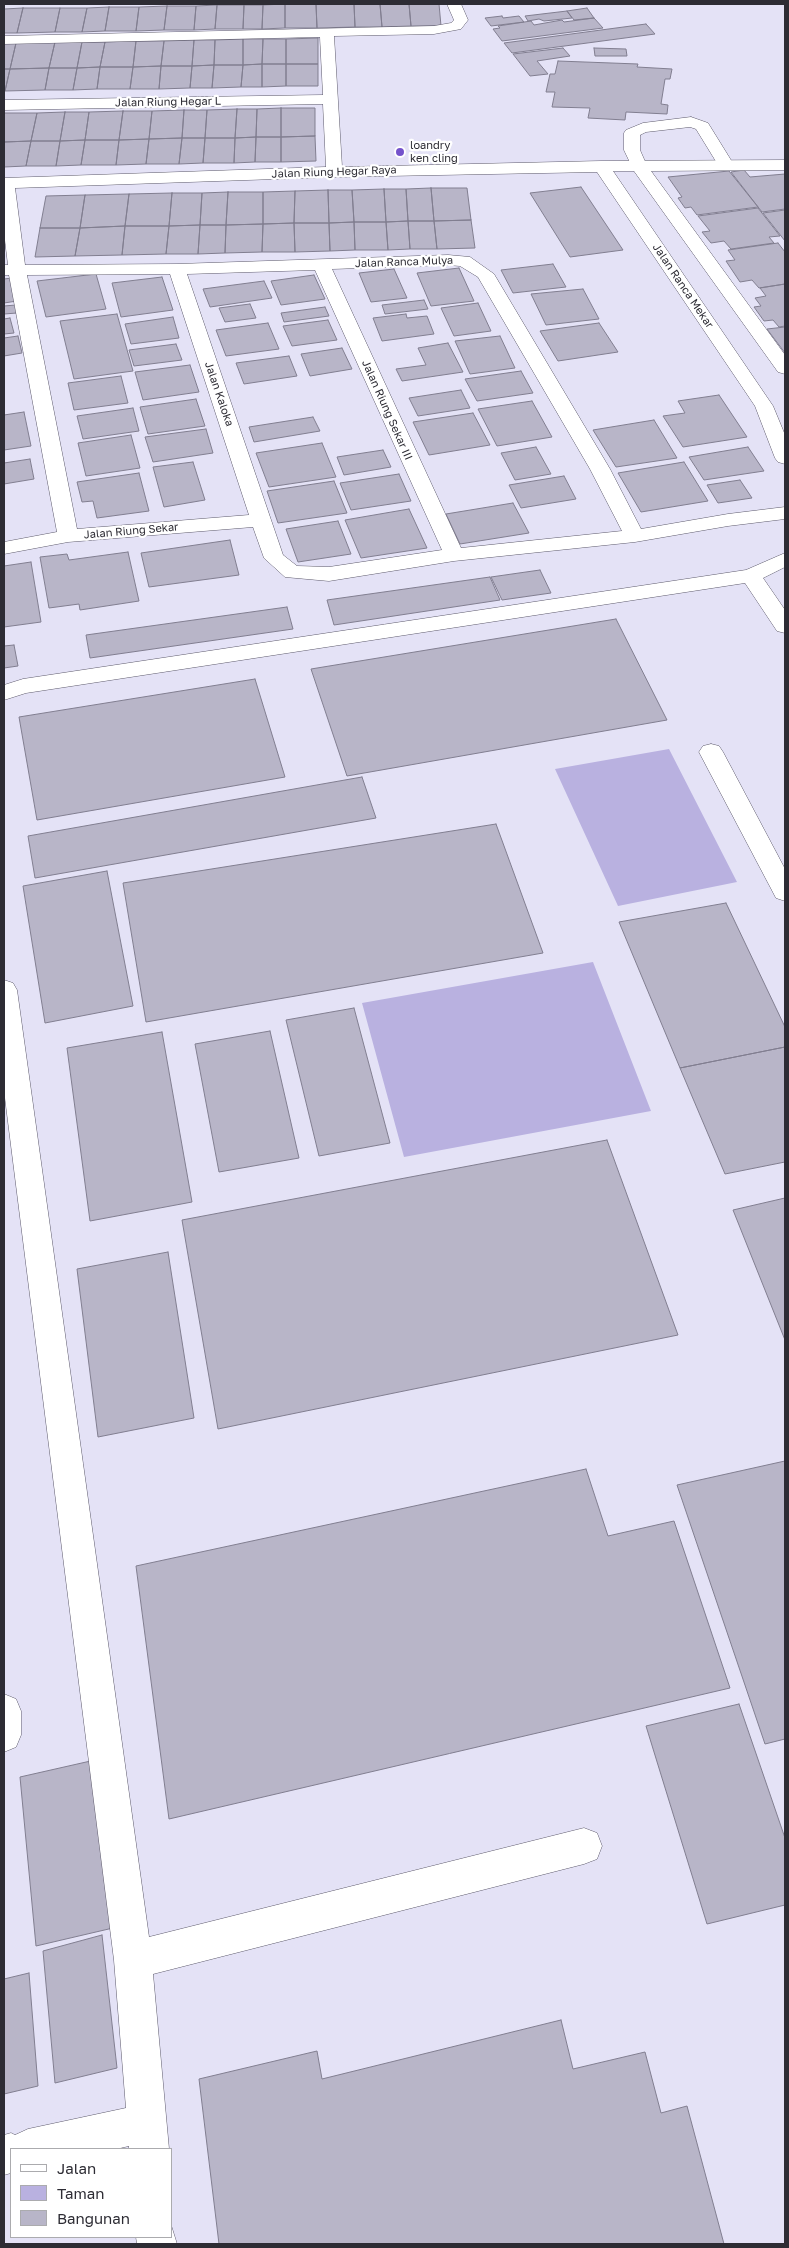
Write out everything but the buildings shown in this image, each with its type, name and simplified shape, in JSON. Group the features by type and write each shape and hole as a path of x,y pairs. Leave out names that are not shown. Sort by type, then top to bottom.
{"street":[{"path":"4,40 434,30 456,26 462,20 454,4"},
{"path":"327,32 332,99 334,172"},
{"name":"Jalan Riung Hegar L","path":"4,105 332,99"},
{"path":"726,165 702,126 691,122 643,128 632,133 632,150 639,166 785,368"},
{"name":"Jalan Riung Hegar Raya","path":"5,183 334,172 601,166 785,166"},
{"name":"Jalan Ranca Mekar","path":"601,166 764,406 785,458"},
{"path":"5,183 10,270 68,536"},
{"name":"Jalan Ranca Mulya","path":"10,270 176,269 448,260 464,262 485,274 600,469 636,536"},
{"name":"Jalan Riung Sekar III","path":"322,265 454,555"},
{"name":"Jalan Kaloka","path":"176,269 274,558 292,572 329,574 454,555 636,536 728,520 785,513"},
{"path":"764,406 785,402"},
{"name":"Jalan Riung Sekar","path":"4,548 68,536 260,520"},
{"path":"4,693 23,686 751,576 785,559"},
{"path":"751,576 785,626"},
{"path":"711,752 785,892"},
{"path":"4,990 133,1960 148,2136 37,2148"},
{"path":"4,1711 4,1735"},
{"path":"133,1960 584,1846"}],"green space":[{"path":"669,749 737,882 618,906 555,769"},
{"path":"593,962 651,1111 404,1157 362,1003"}],"place":[{"name":"loandry ken cling","path":"400,152"}]}
